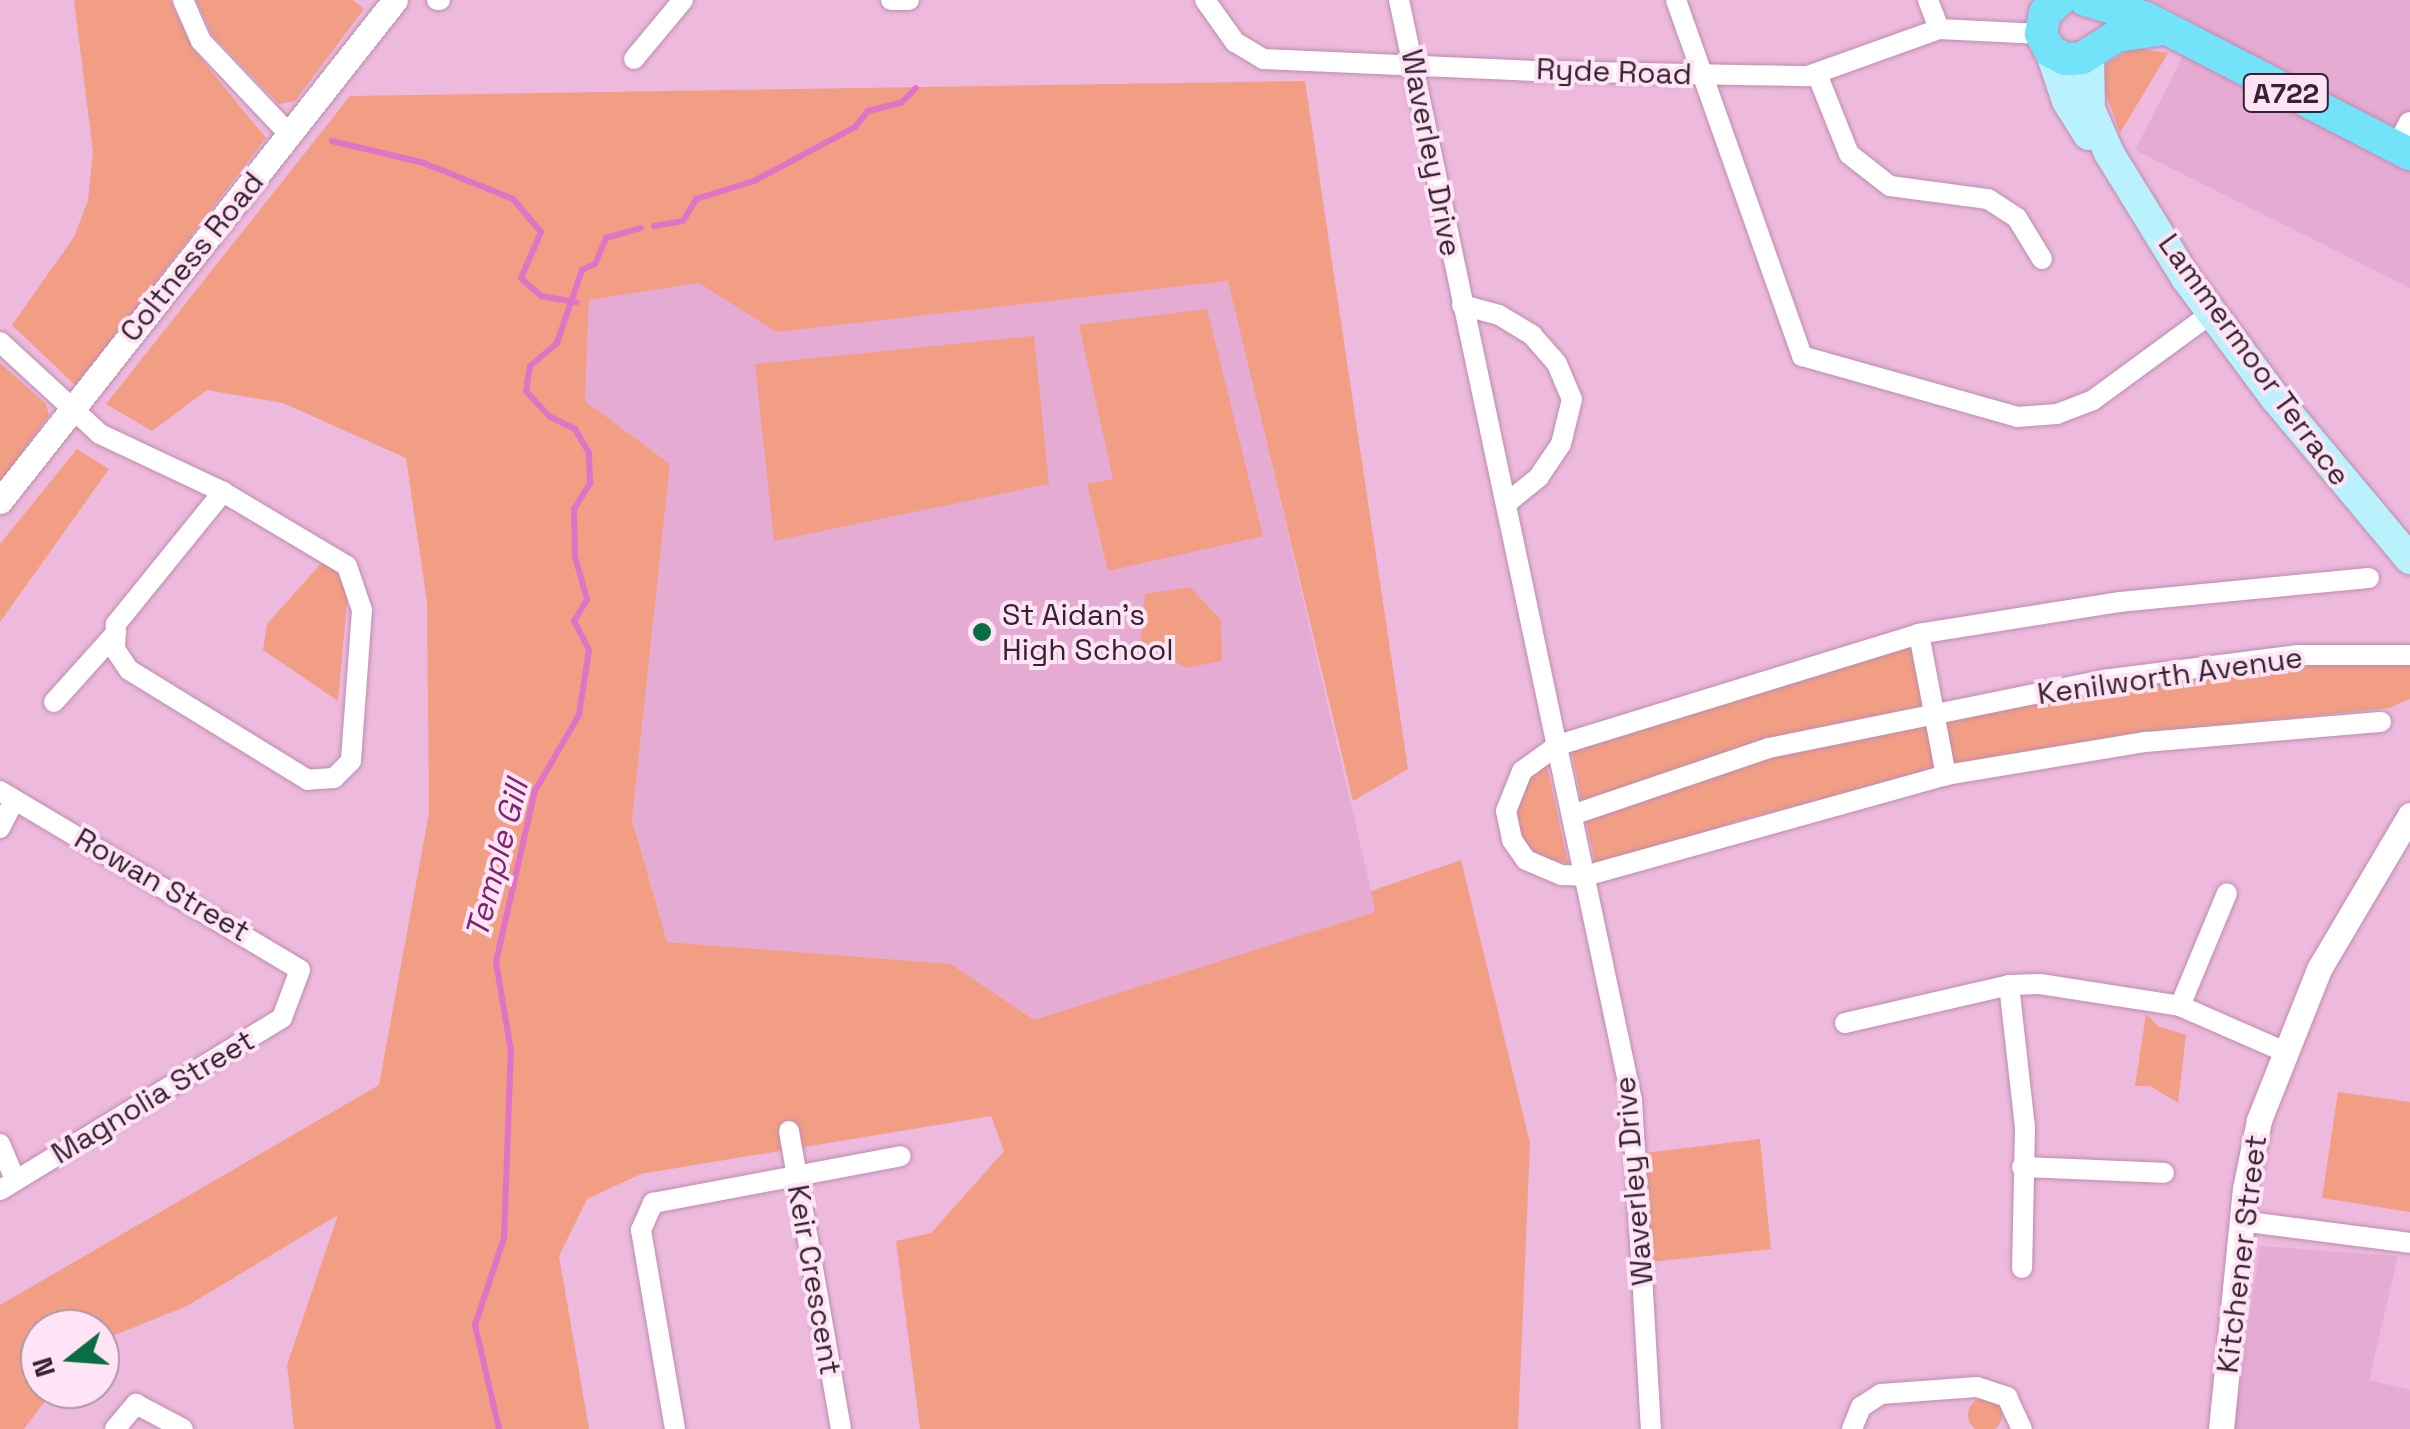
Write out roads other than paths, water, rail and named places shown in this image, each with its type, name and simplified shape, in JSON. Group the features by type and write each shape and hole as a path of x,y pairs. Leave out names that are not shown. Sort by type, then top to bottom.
{"main road":[{"path":"2060,0 2045,13 2046,42 2065,59 2164,29"},
{"name":"A722","path":"2085,0 2120,6 2406,142"},
{"name":"A722","path":"2085,0 2103,24 2094,49"},
{"name":"Lammermoor Terrace","path":"2046,42 2076,118 2109,153"},
{"name":"Lammermoor Terrace","path":"2094,49 2090,110 2109,153 2212,313 2410,560"}],"street":[{"path":"182,0 201,42 290,135"},
{"path":"634,59 683,0"},
{"path":"892,0 909,0"},
{"name":"Ryde Road","path":"1206,0 1235,42 1263,60 1701,75 1817,74 1939,29 2046,42"},
{"name":"Waverley Drive","path":"1399,0 1632,1101 1651,1429"},
{"path":"1676,0 1802,356 2018,417 2057,414 2093,400 2212,313"},
{"path":"1928,0 1939,29"},
{"name":"Coltness Road","path":"0,500 290,135 384,4"},
{"path":"1817,74 1850,154 1890,186 1988,198 2018,218 2042,258"},
{"path":"1462,305 1499,314 1532,335 1556,364 1572,399 1561,444 1539,477 1508,502"},
{"path":"0,342 100,434 224,492 348,566 362,610 352,761 334,778 308,780 129,670 116,649 116,624 224,492"},
{"path":"1585,876 1560,875 1526,860 1512,840 1506,811 1522,771 1558,745 1919,634 2120,602 2369,578"},
{"path":"54,702 116,634"},
{"path":"1919,634 1946,776"},
{"name":"Kenilworth Avenue","path":"1572,815 1769,748 2103,680 2298,656 2410,655"},
{"name":"Kenilworth Avenue","path":"1585,876 1946,776 2146,742 2381,722"},
{"path":"0,828 7,795"},
{"name":"Rowan Street","path":"7,795 282,954 300,970 294,994"},
{"name":"Kitchener Street","path":"2221,1429 2252,1148 2283,1051 2318,969 2410,816"},
{"path":"2180,1006 2227,893"},
{"path":"1845,1024 2008,985 2127,994 2180,1006 2283,1051"},
{"path":"2008,985 2023,1093 2022,1268"},
{"name":"Magnolia Street","path":"8,1185 282,1018 294,994"},
{"name":"Keir Crescent","path":"789,1131 841,1429"},
{"path":"0,1144 8,1185"},
{"path":"675,1429 641,1230 644,1216 654,1203 794,1173 901,1156"},
{"path":"2022,1167 2164,1173"},
{"path":"2241,1221 2410,1243"},
{"path":"1852,1429 1862,1407 1881,1394 1976,1387 2007,1397 2022,1429"},
{"path":"114,1429 136,1404 183,1429"}],"waterway":[{"name":"Temple Gill","path":"654,226 683,221 696,199 754,181 855,127 868,111 901,103 916,88"},
{"name":"Temple Gill","path":"332,141 424,163 513,199 541,232 521,278 541,296 576,302"},
{"name":"Temple Gill","path":"499,1429 475,1325 504,1238 511,1051 496,962 535,791 579,715 589,650 574,621 587,599 575,557 574,509 590,483 589,453 575,429 550,417 526,391 530,366 557,343 582,270 595,264 606,238 641,228"}],"place":[{"name":"St Aidan's High School","path":"982,632"}]}
